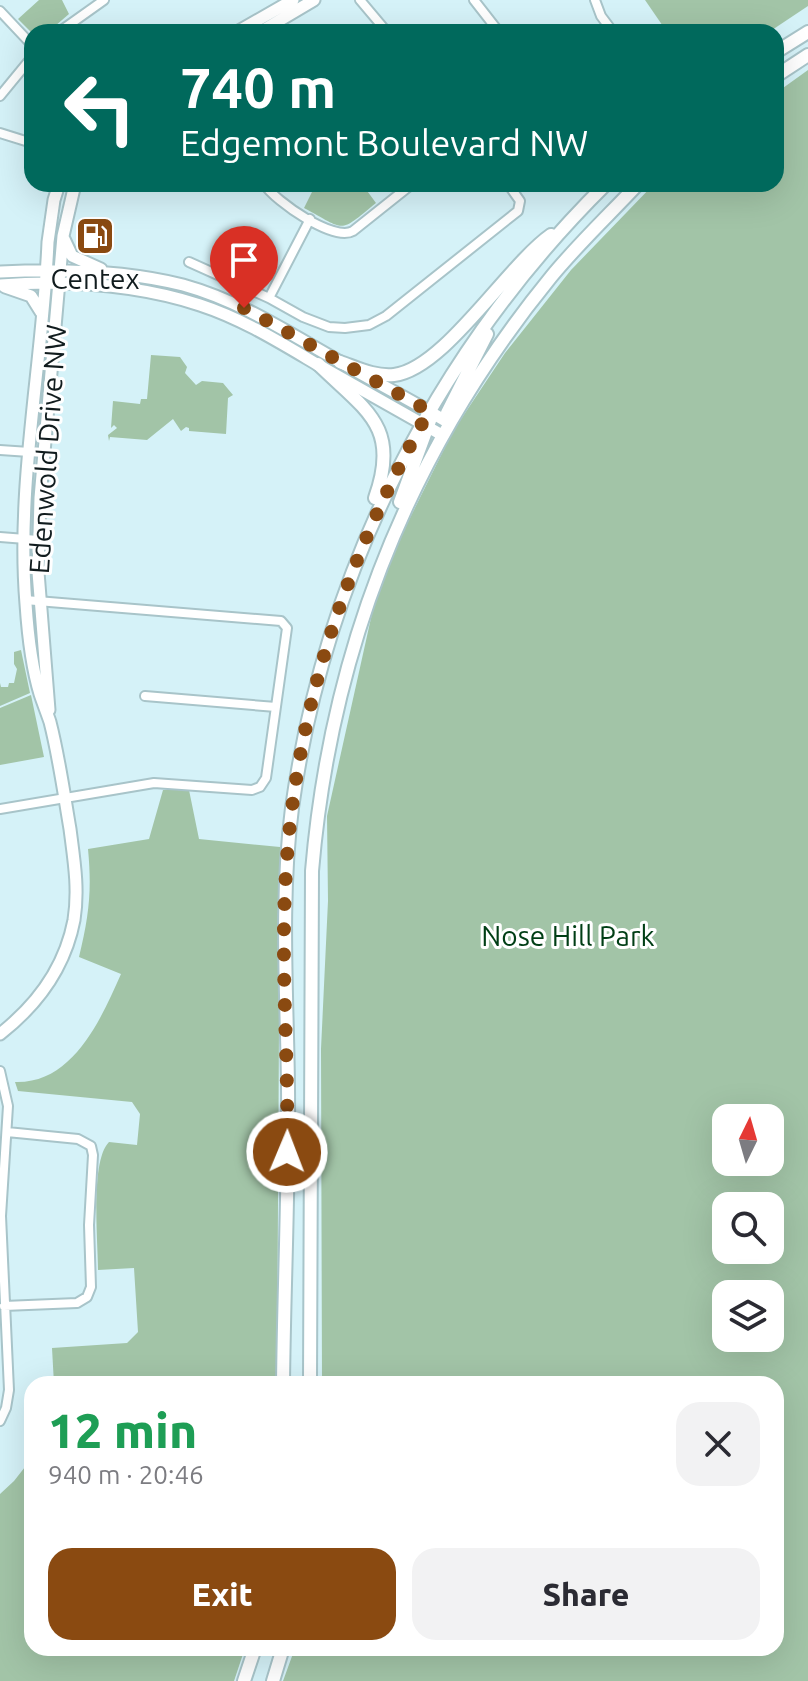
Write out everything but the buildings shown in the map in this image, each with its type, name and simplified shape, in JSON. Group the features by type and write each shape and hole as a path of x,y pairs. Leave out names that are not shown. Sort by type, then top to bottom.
{"main road":[{"path":"784,47 808,32"},
{"path":"784,71 808,55"},
{"path":"391,536 393,520 429,411 482,329 566,224 598,192"},
{"path":"445,426 498,347 552,276 631,192"},
{"path":"340,362 385,375 398,374 426,362 543,241 566,224"},
{"path":"310,1376 312,915 317,811 334,717 370,593 391,536 502,304"},
{"path":"318,364 370,415 385,444 386,460 382,478 355,551 356,559"},
{"path":"283,1376 288,1089 286,873 292,809 306,725 325,649 356,559 395,471 425,426"},
{"path":"244,1681 252,1656"},
{"path":"273,1681 281,1656"}],"street":[{"path":"70,24 104,0"},
{"path":"251,24 293,0"},
{"path":"274,24 314,0"},
{"path":"360,0 380,24"},
{"path":"474,0 493,24"},
{"path":"595,0 607,24"},
{"path":"0,11 24,36"},
{"path":"0,96 24,67"},
{"path":"0,133 24,140"},
{"name":"Edenwold Drive NW","path":"0,1034 39,997 58,966 71,930 76,896 76,871 65,797 49,722 39,692 25,600 23,539 51,217 57,192"},
{"name":"Edenwold Drive NW","path":"49,722 49,690 39,600 38,540 63,236 73,192"},
{"path":"272,192 281,202 339,234 349,234 402,192"},
{"path":"189,262 329,327 359,327 380,320 518,211 520,201 514,192"},
{"path":"269,298 310,219"},
{"path":"63,236 72,256 113,274"},
{"path":"0,285 46,277 60,271 144,277 207,293 273,323 429,411 445,426"},
{"path":"0,272 46,277 59,284 134,289 202,306 267,334 425,426 445,426"},
{"path":"0,285 31,296 42,316"},
{"path":"0,450 44,453"},
{"path":"0,537 38,540"},
{"path":"0,809 154,783 257,789 266,778 287,628 284,622 25,600"},
{"path":"145,696 276,707"},
{"path":"0,1071 8,1096 1,1249 9,1390 0,1421"},
{"path":"4,1306 77,1303 87,1297 91,1287 91,1146 78,1139 7,1132"}],"green space":[{"path":"39,0 62,0 69,14 57,24 24,25 18,19"},
{"path":"645,0 808,0 808,6 781,24 662,24"},
{"name":"Nose Hill Park","path":"808,70 808,1681 283,1681 292,1656 784,1656 784,1376 322,1376 321,1049 328,901 327,816 373,609 397,544 453,431 505,353 571,270 646,192 784,192 784,87"},
{"path":"312,192 368,192 376,203 342,226 304,208"},
{"path":"151,355 180,357 187,367 185,373 196,385 202,381 223,383 233,395 228,398 226,434 189,431 186,427 181,431 173,419 147,440 110,437 109,441 108,435 117,428 114,425 111,428 113,401 140,404 141,399 147,399"},
{"path":"21,650 30,693 0,706 0,683 1,687 8,687 9,683 14,683 17,669 14,652"},
{"path":"31,695 44,757 0,765 0,708"},
{"path":"163,790 189,790 199,839 280,847 277,1376 54,1376 52,1348 127,1343 138,1332 134,1268 98,1270 96,1203 103,1152 109,1142 137,1145 140,1114 132,1102 18,1091 15,1082 35,1080 69,1061 94,1028 121,974 79,957 89,903 88,849 149,839"},
{"path":"24,1468 24,1656 242,1656 234,1681 0,1681 0,1494"}],"place":[{"name":"Centex","path":"95,236"}],"route":[{"path":"244,308 429,411 395,471 356,559 325,649 306,725 292,809 286,873 287,1152"}]}
